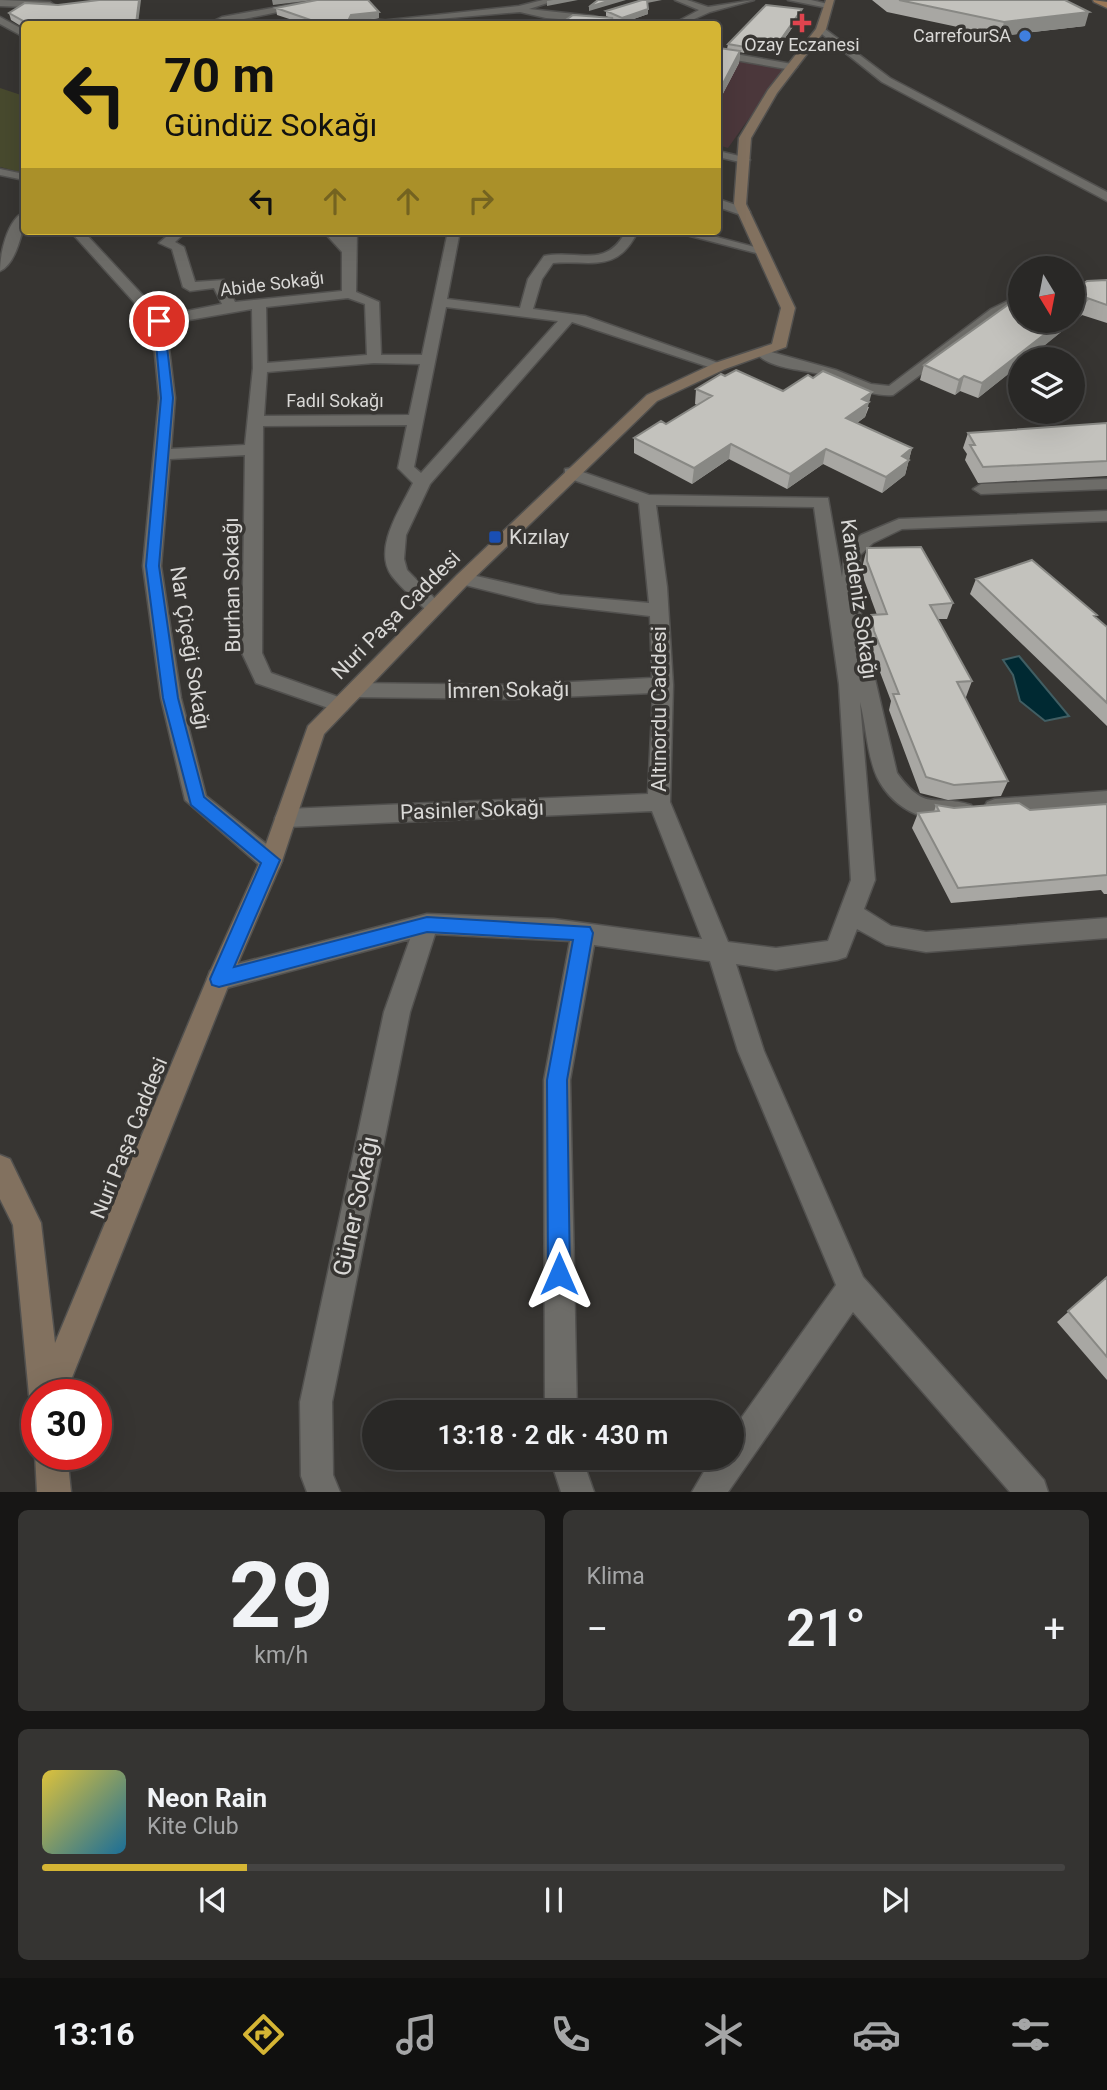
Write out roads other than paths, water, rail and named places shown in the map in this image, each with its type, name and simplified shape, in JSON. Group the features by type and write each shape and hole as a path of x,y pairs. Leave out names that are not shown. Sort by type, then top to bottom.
{"main road":[{"path":"1097,0 1107,5"}],"street":[{"path":"220,21 331,0"},
{"path":"433,21 519,9 553,0"},
{"path":"679,0 707,10"},
{"path":"683,21 707,10 750,0"},
{"path":"764,354 779,347 788,308 740,204 745,138 772,92 821,29 829,2 792,0"},
{"path":"1,5 60,6"},
{"path":"418,9 425,21"},
{"path":"519,9 551,17 590,16 604,12"},
{"path":"590,16 606,21"},
{"path":"0,20 21,32"},
{"path":"821,29 886,80 1107,197"},
{"path":"721,54 792,66"},
{"path":"721,155 744,160"},
{"path":"0,172 21,176"},
{"path":"721,204 744,212"},
{"path":"0,267 21,222"},
{"path":"80,235 159,321"},
{"path":"176,235 165,243 178,247 190,287 219,283 230,307"},
{"path":"336,235 348,252"},
{"path":"350,235 349,294 373,302 374,359"},
{"path":"422,482 406,468 453,235"},
{"path":"526,310 535,279 549,259 592,262 615,255 626,246 630,235"},
{"path":"694,235 760,250"},
{"name":"Abide Sokağı","path":"159,321 230,307 349,294"},
{"path":"440,302 569,317 720,366"},
{"name":"Burhan Sokağı","path":"259,304 260,368 253,450 252,653 263,678 347,697"},
{"path":"764,354 786,365 821,370 880,393 893,390 1008,306"},
{"path":"434,607 399,572 395,559 397,535 422,482 569,317"},
{"name":"Nar Çiçeği Sokağı","path":"159,321 167,398 152,566 171,698 197,800 271,860"},
{"name":"Nuri Paşa Caddesi","path":"54,1379 271,860 315,731 434,607 652,398 720,366 764,354"},
{"path":"260,368 374,359 427,360"},
{"name":"Fadıl Sokağı","path":"256,421 415,420"},
{"path":"162,454 253,450"},
{"name":"Karadeniz Sokağı","path":"571,473 647,500 822,502 849,684 863,880 851,913"},
{"path":"981,489 1107,484"},
{"name":"Altınordu Caddesi","path":"647,500 659,610 663,685 659,802 719,950 751,1051 852,1288 1032,1492"},
{"path":"1107,516 899,524 867,539 851,554 852,619 869,705 887,775 900,795 917,808 948,812 1107,799"},
{"path":"463,579 518,596 577,606 659,610"},
{"name":"İmren Sokağı","path":"347,697 663,685"},
{"name":"Pasinler Sokağı","path":"286,818 659,802"},
{"path":"219,979 427,925 584,933 776,960 837,950 851,913 886,935 926,942 1107,928"},
{"name":"Güner Sokağı","path":"324,1492 317,1476 316,1402 397,1012 427,925"},
{"path":"561,1400 557,1080 584,933"},
{"path":"0,1169 27,1223 45,1379"},
{"path":"708,1492 852,1288"},
{"path":"52,1470 54,1492"},
{"path":"570,1470 578,1492"}],"water":[{"path":"1019,656 1069,716 1045,721 1020,701 1013,675 1003,660"}],"place":[{"name":"Ozay Eczanesi","path":"802,23"},
{"name":"CarrefourSA","path":"1025,36"},
{"name":"Kızılay","path":"495,537"}]}
